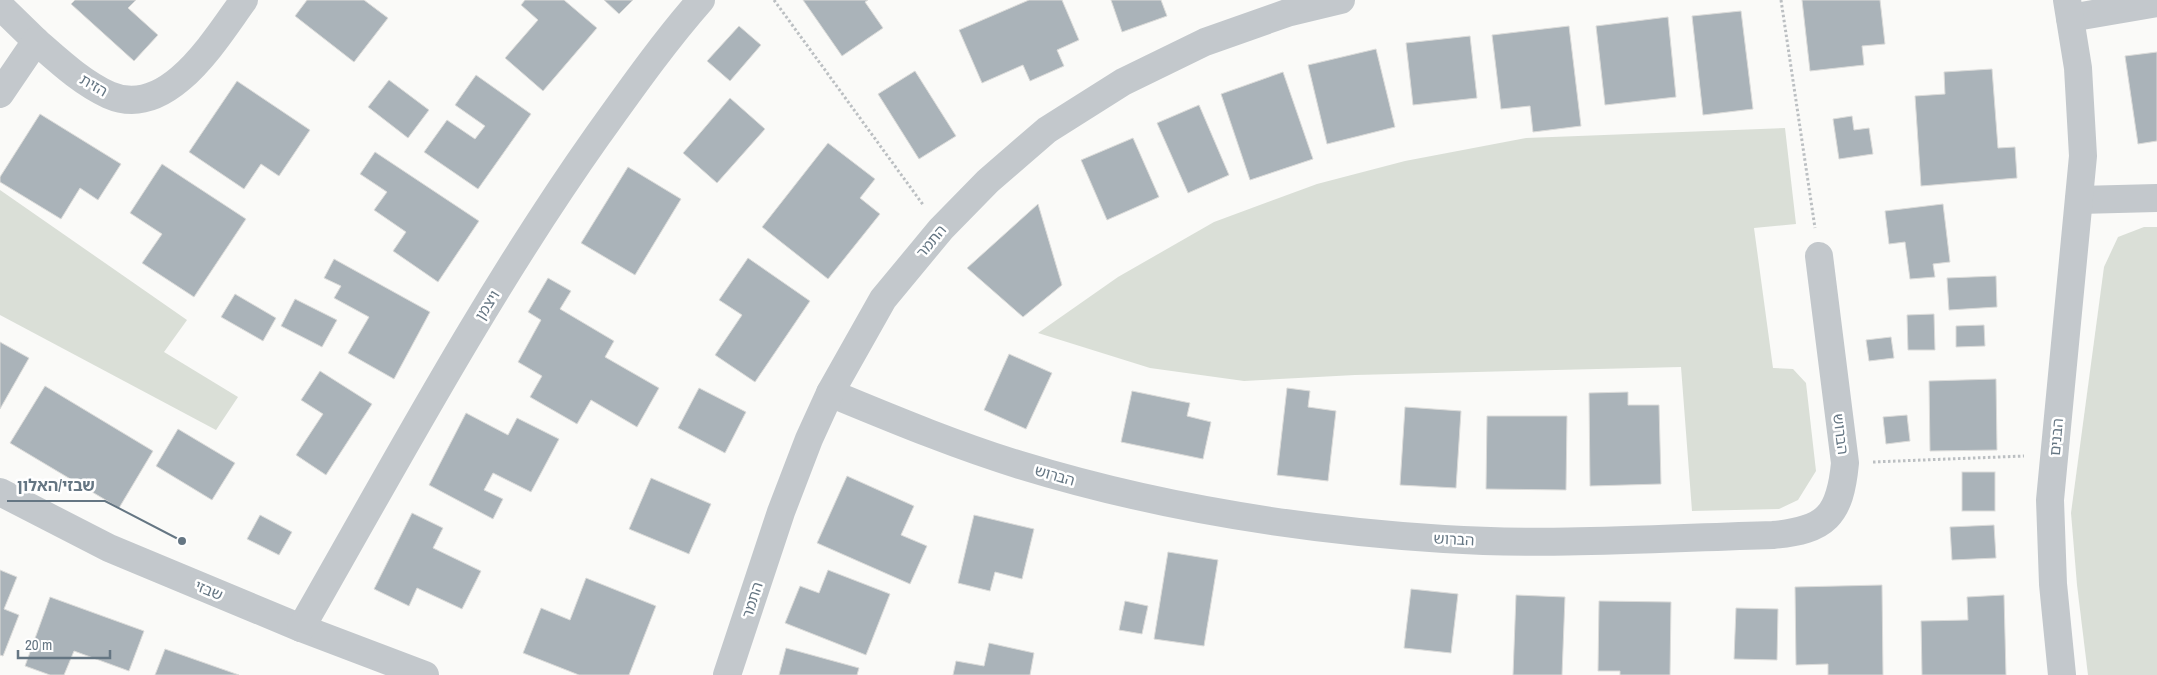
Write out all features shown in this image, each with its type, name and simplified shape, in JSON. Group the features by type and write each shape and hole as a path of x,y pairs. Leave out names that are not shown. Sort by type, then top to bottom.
{"street":[{"name":"הזית","path":"0,6 36,41 80,78 111,96 132,99 151,97 175,83 198,62 244,0"},
{"name":"ויצמן","path":"301,628 478,319 555,195 635,83 702,0"},
{"name":"התמר","path":"727,675 780,512 830,393 883,300 940,229 988,181 1047,130 1123,82 1205,42 1287,13 1341,0"},
{"path":"2069,9 2157,3"},
{"name":"הבנים","path":"2062,675 2053,584 2050,500 2083,156 2078,68 2069,9"},
{"path":"0,94 36,41"},
{"path":"2078,200 2157,198"},
{"name":"הברוש","path":"830,393 930,434 1020,465 1109,490 1212,511 1334,529 1444,539 1533,541 1773,535 1800,532 1820,524 1834,509 1842,490 1845,462 1819,256"},
{"name":"שבזי","path":"0,492 109,548 301,628 425,675"}],"path":[{"path":"774,0 940,229"},
{"path":"1781,0 1819,256"},
{"path":"1845,462 2054,455"}],"shaded area":[{"path":"1785,128 1796,224 1754,228 1773,368 1793,369 1806,383 1816,471 1798,500 1779,509 1692,511 1681,367 1355,375 1244,381 1150,368 1038,333 1118,277 1214,222 1317,184 1405,161 1526,138"},
{"path":"0,190 187,320 164,352 238,397 216,430 0,315"},
{"path":"2144,227 2157,227 2157,675 2088,675 2077,585 2071,513 2104,267 2118,237"}],"building":[{"path":"75,0 136,0 128,8 158,35 134,61 71,4"},
{"path":"307,0 364,0 388,18 354,62 295,16"},
{"path":"525,0 564,0 597,28 543,91 505,58 538,20 521,5"},
{"path":"604,0 633,0 619,14"},
{"path":"803,0 868,0 865,2 883,28 842,56"},
{"path":"1029,0 1062,0 1079,40 1057,50 1064,66 1030,81 1023,65 982,83 959,30"},
{"path":"1111,0 1161,0 1167,16 1122,32"},
{"path":"1802,0 1880,0 1885,44 1862,46 1864,65 1810,71"},
{"path":"1741,11 1753,109 1703,115 1692,16"},
{"path":"1668,17 1676,97 1605,105 1596,26"},
{"path":"739,26 761,45 730,81 707,61"},
{"path":"1569,26 1581,126 1533,132 1530,106 1501,109 1492,35"},
{"path":"1470,36 1477,98 1413,105 1406,43"},
{"path":"1376,49 1395,127 1327,144 1308,65"},
{"path":"2157,52 2157,141 2138,144 2125,56"},
{"path":"1992,69 1998,148 2015,147 2017,178 1921,186 1915,96 1945,94 1944,72"},
{"path":"915,71 956,136 919,159 878,94"},
{"path":"1283,72 1313,159 1250,180 1221,94"},
{"path":"476,75 531,114 478,189 424,152 447,120 475,139 485,126 455,105"},
{"path":"389,80 429,110 408,138 368,107"},
{"path":"237,81 310,130 279,176 261,164 244,189 189,152"},
{"path":"730,98 765,129 717,183 683,153"},
{"path":"1199,105 1229,175 1188,193 1157,123"},
{"path":"40,114 121,164 98,200 80,188 61,219 0,182 0,177"},
{"path":"1852,116 1854,130 1869,128 1873,154 1839,159 1833,119"},
{"path":"1133,138 1159,197 1107,220 1081,160"},
{"path":"828,143 875,179 860,198 880,214 828,279 762,227"},
{"path":"375,152 479,221 438,282 393,251 406,232 374,210 387,192 360,174"},
{"path":"162,164 246,219 194,297 142,263 162,234 130,213"},
{"path":"628,167 681,199 635,275 581,243"},
{"path":"1038,204 1062,285 1023,317 967,268"},
{"path":"1943,204 1950,262 1933,264 1935,277 1910,279 1905,242 1889,244 1885,211"},
{"path":"748,258 810,301 755,382 715,355 742,315 719,300"},
{"path":"334,259 430,312 394,379 348,353 369,317 334,298 341,286 324,278"},
{"path":"1996,276 1997,307 1949,310 1947,278"},
{"path":"548,278 571,291 560,309 614,341 605,357 659,388 637,427 591,400 577,424 530,397 542,376 518,362 541,320 528,312"},
{"path":"235,294 276,318 263,341 221,317"},
{"path":"295,299 337,320 322,347 281,326"},
{"path":"1934,314 1935,350 1908,350 1907,315"},
{"path":"1984,325 1985,346 1956,347 1956,326"},
{"path":"1891,337 1894,358 1869,361 1866,340"},
{"path":"0,342 29,358 0,409"},
{"path":"1009,354 1052,373 1026,429 984,410"},
{"path":"320,371 372,404 326,475 296,455 323,414 301,400"},
{"path":"1996,379 1997,450 1930,451 1929,381"},
{"path":"45,386 153,451 119,508 10,443"},
{"path":"699,388 746,412 725,453 678,428"},
{"path":"1287,388 1310,391 1308,407 1336,411 1328,481 1277,475"},
{"path":"1132,391 1190,403 1187,416 1211,422 1203,459 1121,442"},
{"path":"1628,392 1628,405 1659,405 1661,484 1590,486 1589,393"},
{"path":"1405,407 1461,411 1456,488 1400,485"},
{"path":"466,413 508,435 517,418 559,439 531,492 493,473 484,490 503,499 493,519 429,485"},
{"path":"1907,415 1910,441 1886,444 1883,417"},
{"path":"1487,416 1567,416 1566,490 1486,489"},
{"path":"178,429 235,463 212,500 156,466"},
{"path":"1962,472 1995,472 1995,511 1962,511"},
{"path":"847,476 914,506 901,535 927,546 910,584 817,543"},
{"path":"651,478 711,504 689,554 629,529"},
{"path":"412,513 443,528 433,548 481,571 462,609 417,588 409,606 374,589"},
{"path":"260,515 292,532 279,555 247,539"},
{"path":"974,515 1034,529 1022,579 995,572 990,591 958,583"},
{"path":"1994,525 1996,558 1952,560 1950,527"},
{"path":"1168,552 1218,560 1204,646 1154,639"},
{"path":"0,570 17,577 4,609 19,615 3,656 0,655"},
{"path":"828,570 890,594 866,655 785,623 800,586 819,593"},
{"path":"586,578 656,606 629,675 579,675 523,653 541,608 570,620"},
{"path":"1882,585 1883,675 1828,675 1828,664 1796,665 1795,587"},
{"path":"1411,589 1458,594 1451,653 1404,648"},
{"path":"1516,595 1565,597 1562,675 1513,675"},
{"path":"2004,595 2006,675 1922,675 1921,621 1968,620 1967,597"},
{"path":"50,597 144,631 129,671 74,651 64,675 50,675 25,666"},
{"path":"1125,601 1148,606 1142,634 1119,630"},
{"path":"1599,601 1671,602 1670,675 1620,675 1620,671 1598,671"},
{"path":"1736,608 1778,609 1777,660 1734,659"},
{"path":"989,643 1034,653 1030,675 953,675 956,661 984,666"},
{"path":"786,648 859,668 857,675 779,675"},
{"path":"165,649 239,675 155,675"}],"place":[{"name":"שבזי/האלון","path":"182,541"}]}
